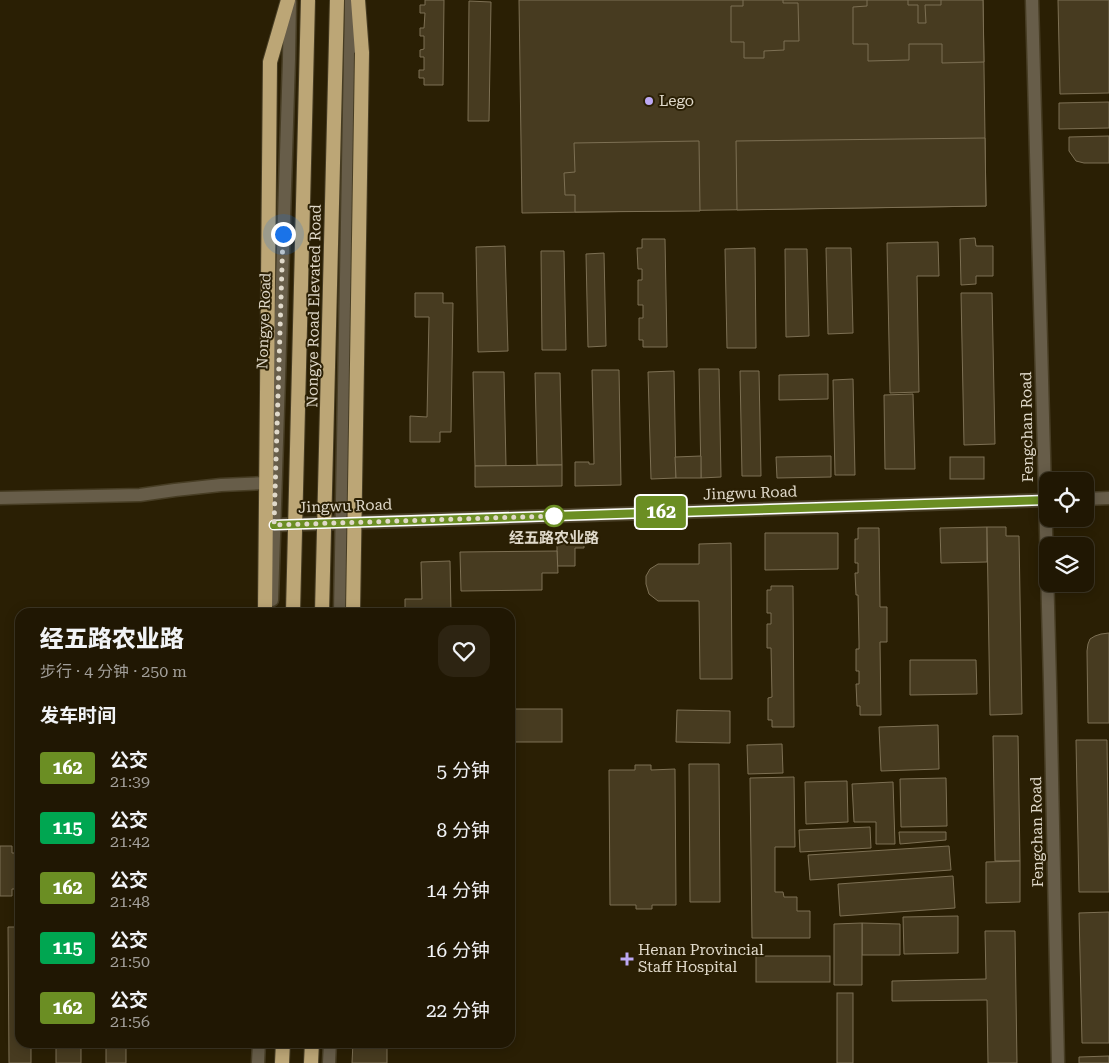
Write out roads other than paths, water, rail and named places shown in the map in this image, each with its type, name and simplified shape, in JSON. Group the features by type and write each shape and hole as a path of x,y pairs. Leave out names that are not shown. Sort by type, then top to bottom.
{"highway":[{"path":"265,608 270,62 289,0"},
{"name":"Nongye Road Elevated Road","path":"293,608 308,0"},
{"name":"Nongye Road Elevated Road","path":"322,608 337,0"},
{"path":"353,608 362,54 358,0"},
{"path":"282,1063 283,1048"},
{"path":"312,1048 312,1063"}],"street":[{"name":"Nongye Road","path":"271,608 289,59 289,0"},
{"path":"340,608 351,0"},
{"name":"Fengchan Road","path":"1032,0 1045,472"},
{"path":"0,498 140,495 221,485 266,483"},
{"path":"1094,498 1109,498"},
{"name":"Jingwu Road","path":"274,525 1039,500"},
{"name":"Fengchan Road","path":"1047,527 1058,1063"},
{"path":"258,1063 259,1048"},
{"path":"329,1063 330,1048"}],"place":[{"name":"Lego","path":"649,101"},
{"name":"经五路农业路","path":"554,516"},
{"name":"Henan Provincial Staff Hospital","path":"627,959"}]}
